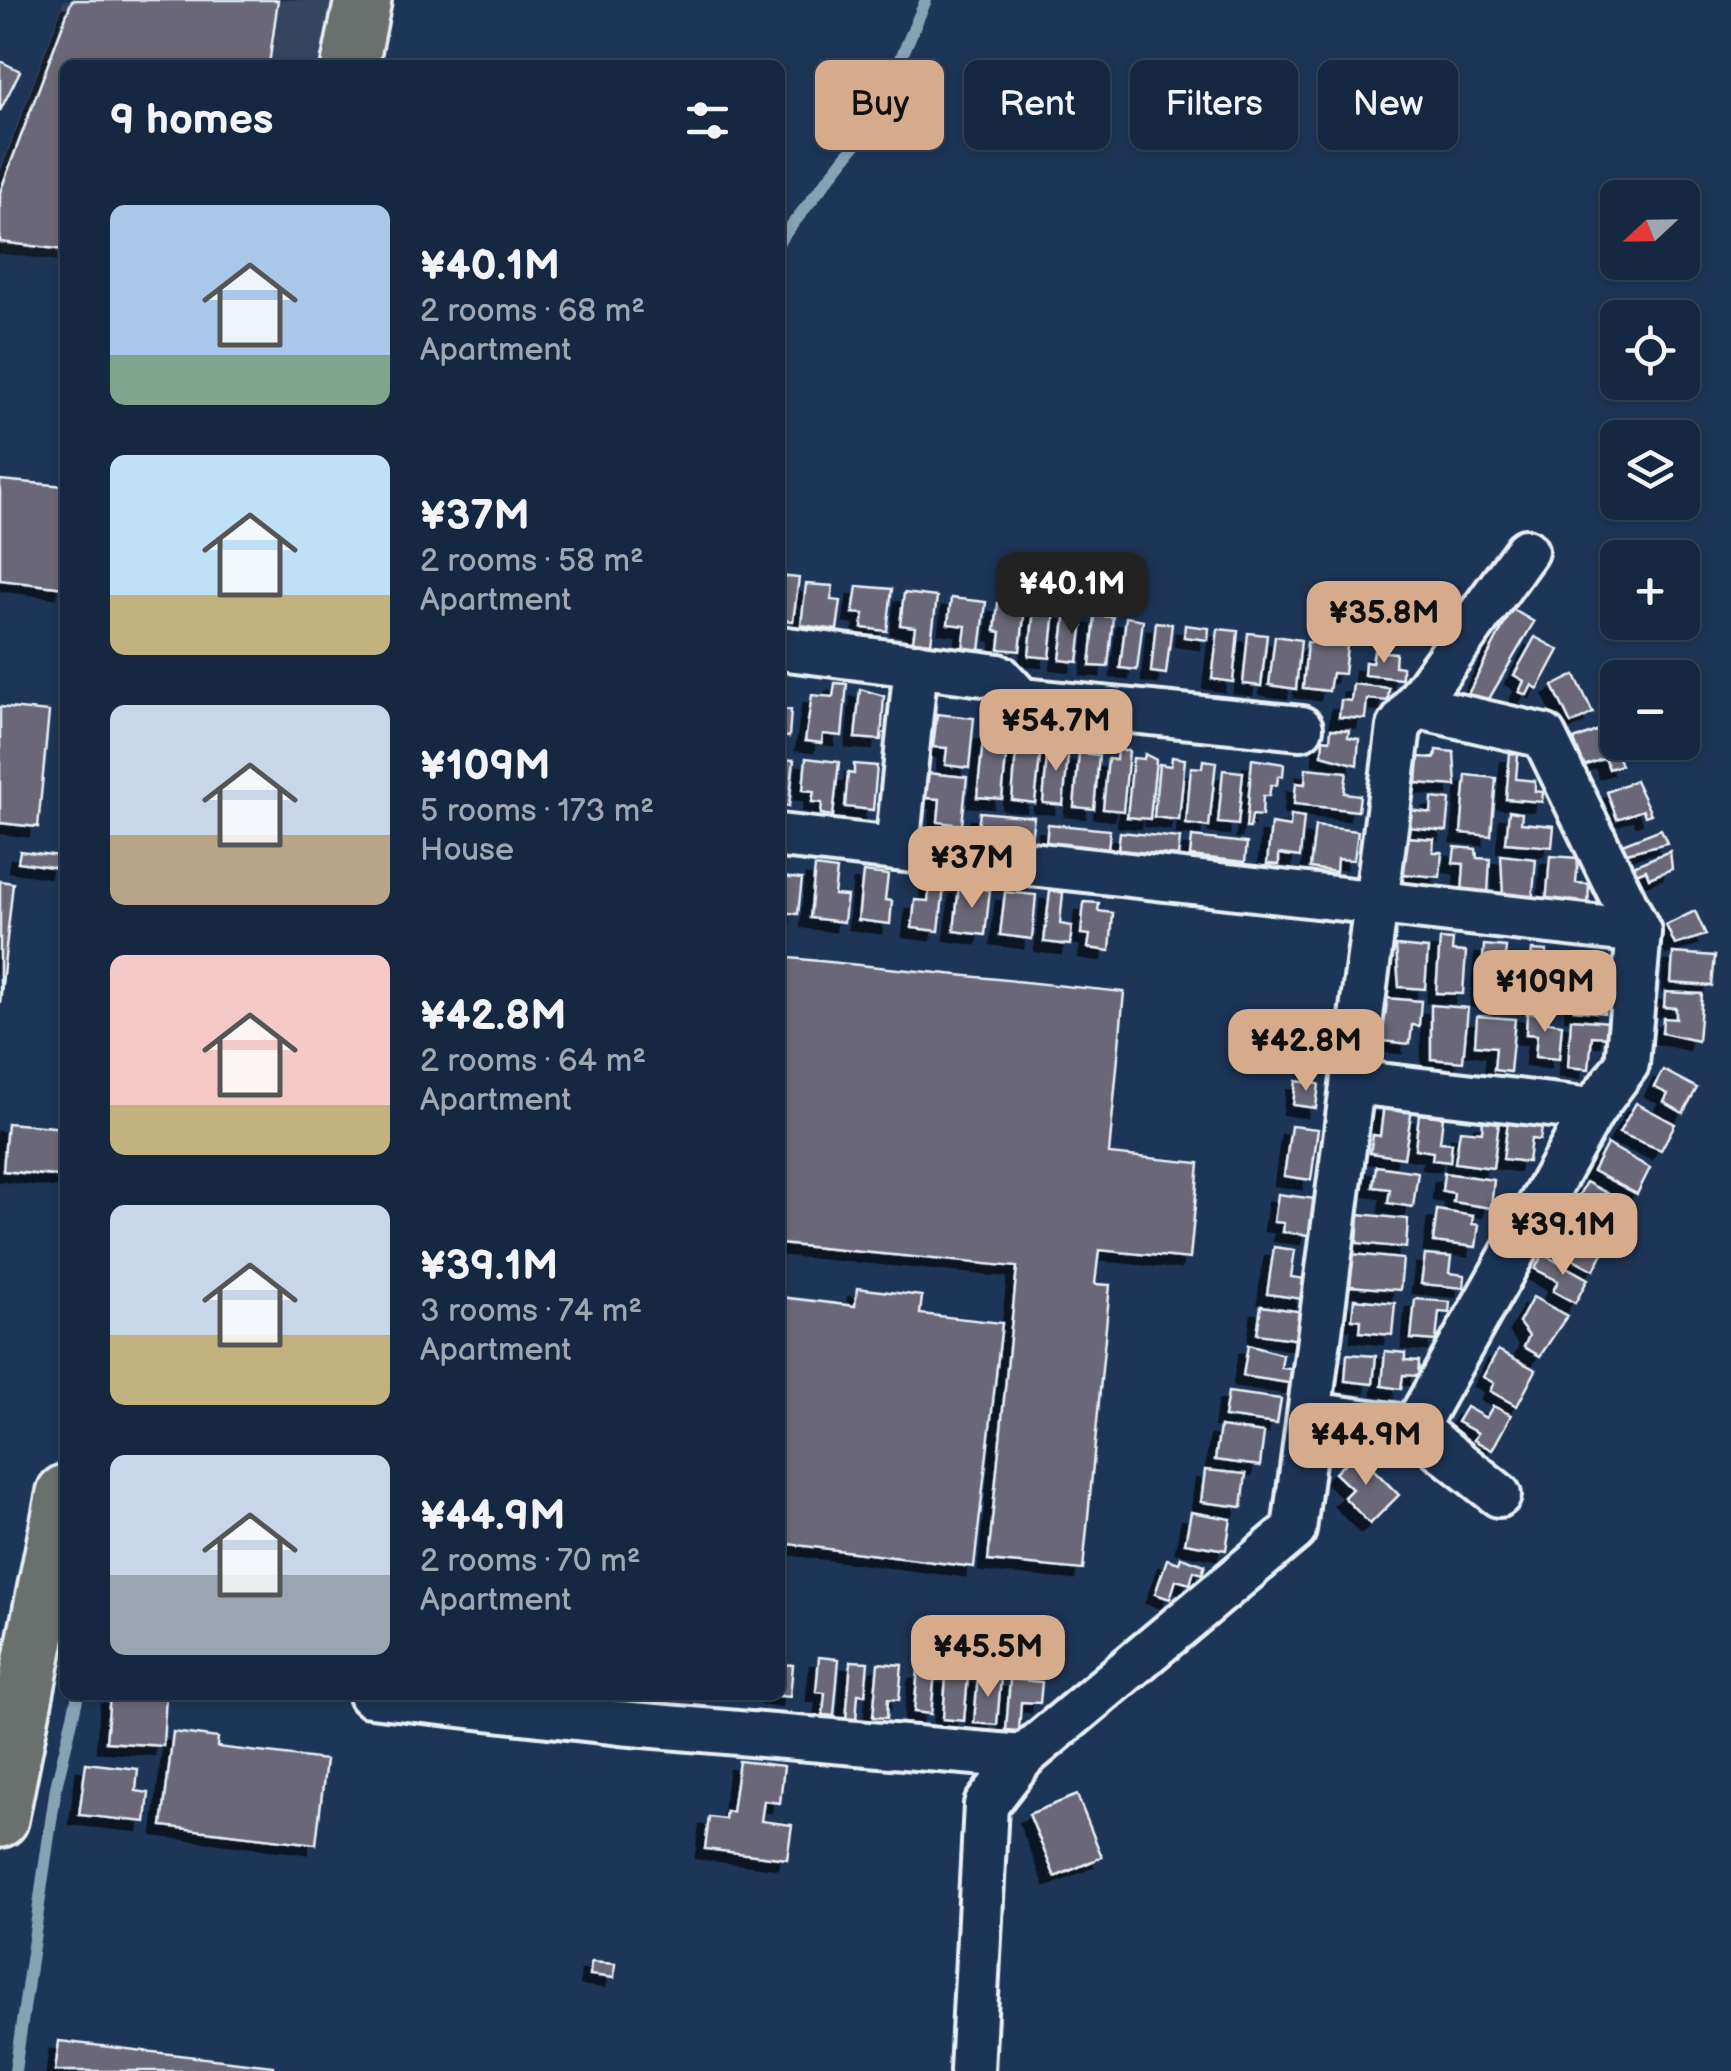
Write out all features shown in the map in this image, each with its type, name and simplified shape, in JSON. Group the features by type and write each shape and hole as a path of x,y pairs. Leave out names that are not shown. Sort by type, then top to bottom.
{"main road":[{"path":"351,60 363,0"},
{"path":"0,1819 56,1584 60,1544"}],"street":[{"path":"972,2071 986,1805 1023,1758 1294,1530 1400,726 1526,551"},
{"path":"785,649 998,676 1021,700 1301,728"},
{"path":"897,849 916,665"},
{"path":"1414,706 1544,736 1638,932 1627,1064 1594,1110 1415,1428"},
{"path":"785,837 1638,932"},
{"path":"1353,1082 1594,1110"},
{"path":"1310,1414 1415,1428 1498,1496"},
{"path":"415,1700 620,1723 1023,1758"}],"shaded area":[{"path":"64,0 336,0 324,60 60,60 60,259 0,253 0,169"}],"building":[{"path":"72,0 278,0 270,60 60,60 60,249 0,242 0,192"},
{"path":"0,61 20,71 0,111"},
{"path":"0,480 60,486 60,587 0,580"},
{"path":"785,577 799,578 793,621 785,620"},
{"path":"806,584 833,586 831,600 841,601 837,630 801,625"},
{"path":"857,586 892,589 887,631 862,628 864,614 853,613"},
{"path":"904,593 937,597 931,643 913,641 915,627 900,625"},
{"path":"951,598 986,602 980,651 963,649 966,626 948,624"},
{"path":"998,603 1025,607 1020,651 999,649 1001,632 995,631"},
{"path":"1034,608 1055,610 1050,658 1029,656"},
{"path":"1512,609 1534,622 1486,704 1468,694"},
{"path":"1066,611 1084,613 1078,662 1060,660"},
{"path":"1095,616 1113,617 1108,667 1090,666"},
{"path":"1126,617 1143,620 1137,670 1120,668"},
{"path":"1156,622 1172,624 1166,674 1151,672"},
{"path":"1185,625 1209,628 1208,640 1184,637"},
{"path":"1218,629 1238,631 1233,682 1212,679"},
{"path":"1248,633 1267,635 1261,686 1243,684"},
{"path":"1275,636 1301,640 1296,689 1269,685"},
{"path":"1535,637 1559,650 1538,689 1532,685 1527,695 1519,692 1524,681 1514,675"},
{"path":"1307,642 1347,646 1344,674 1332,673 1329,691 1303,688"},
{"path":"1374,651 1396,653 1395,666 1402,667 1402,679 1364,675 1365,662 1372,663"},
{"path":"1575,675 1593,713 1571,724 1553,686"},
{"path":"835,683 847,684 842,736 823,734 822,743 805,741 812,695 833,697"},
{"path":"1353,684 1389,688 1388,701 1367,699 1365,719 1339,717 1341,700 1351,701"},
{"path":"860,689 884,696 881,740 855,738"},
{"path":"0,707 49,712 38,827 0,823"},
{"path":"785,709 791,710 789,737 785,737"},
{"path":"937,714 974,718 969,768 945,765 947,748 933,747"},
{"path":"1331,729 1349,730 1348,737 1359,739 1357,765 1322,755 1323,739 1330,740"},
{"path":"1600,729 1600,760 1584,766 1574,740"},
{"path":"984,731 1001,733 999,756 1006,757 1002,799 977,797"},
{"path":"1026,737 1042,738 1035,803 1012,800 1016,752"},
{"path":"1048,744 1069,747 1063,805 1043,803"},
{"path":"1117,750 1129,751 1123,811 1103,809 1108,759 1116,760"},
{"path":"1436,750 1454,752 1456,786 1417,783 1419,757 1435,758"},
{"path":"1079,753 1099,755 1094,809 1074,807"},
{"path":"1510,753 1518,754 1516,779 1535,781 1535,791 1543,792 1542,802 1506,799"},
{"path":"1145,754 1156,760 1150,819 1127,817 1133,758 1144,759"},
{"path":"1172,757 1185,759 1179,820 1154,817 1159,764 1171,766"},
{"path":"806,758 839,762 833,816 821,814 822,803 812,802 814,791 803,790"},
{"path":"785,759 794,760 789,806 785,806"},
{"path":"1252,759 1284,764 1283,776 1278,776 1277,785 1271,785 1269,796 1263,796 1262,816 1252,815 1250,828 1246,828"},
{"path":"1203,760 1216,762 1209,827 1186,824 1191,767 1202,768"},
{"path":"1606,760 1619,760 1621,765 1609,769"},
{"path":"854,764 877,766 873,810 845,807 848,773 854,774"},
{"path":"1306,768 1347,772 1344,793 1360,795 1358,811 1294,804 1296,783 1305,784"},
{"path":"1223,770 1243,772 1238,825 1218,823"},
{"path":"927,773 967,777 962,825 938,822 940,799 925,798"},
{"path":"1466,775 1496,778 1491,836 1461,833"},
{"path":"1635,780 1651,814 1645,816 1643,810 1617,819 1607,792"},
{"path":"1432,798 1450,800 1447,831 1408,827 1410,810 1431,813"},
{"path":"1509,811 1522,813 1521,823 1554,826 1552,847 1506,843"},
{"path":"980,812 1034,817 1031,840 977,835"},
{"path":"1291,815 1304,817 1300,857 1279,854 1279,865 1267,864 1271,824 1290,827"},
{"path":"1048,824 1110,830 1108,850 1046,843"},
{"path":"1315,826 1358,831 1354,860 1337,859 1336,872 1310,868"},
{"path":"1661,829 1667,843 1626,853 1622,844"},
{"path":"1120,832 1180,838 1178,856 1118,850"},
{"path":"1192,837 1247,843 1245,862 1190,856"},
{"path":"1406,837 1434,839 1433,852 1442,852 1440,877 1403,874"},
{"path":"1455,847 1476,849 1477,858 1490,859 1488,895 1462,893 1464,864 1453,863"},
{"path":"20,851 60,856 59,868 18,862"},
{"path":"1670,851 1672,869 1649,878 1646,870 1636,874 1633,866"},
{"path":"1501,855 1536,859 1532,904 1503,895"},
{"path":"1550,856 1578,858 1576,883 1589,884 1588,908 1546,905"},
{"path":"815,867 837,870 834,895 847,896 844,922 810,918"},
{"path":"863,872 888,875 885,900 892,901 890,924 858,920"},
{"path":"931,876 945,878 939,931 912,928 915,900 928,901"},
{"path":"785,877 802,879 798,914 785,913"},
{"path":"0,881 13,883 0,1003"},
{"path":"959,886 990,890 985,935 954,931"},
{"path":"1050,891 1063,893 1060,924 1072,926 1070,945 1044,942"},
{"path":"1005,892 1036,895 1032,939 1000,935"},
{"path":"1084,902 1099,903 1098,911 1113,913 1110,951 1088,948 1090,935 1081,934"},
{"path":"1695,911 1706,935 1675,945 1666,925"},
{"path":"1440,939 1453,940 1452,951 1466,952 1463,994 1436,993"},
{"path":"1484,945 1506,947 1504,969 1519,969 1516,1000 1480,997"},
{"path":"1396,946 1428,949 1425,989 1399,987"},
{"path":"1532,950 1547,951 1544,978 1559,979 1557,1003 1528,1000"},
{"path":"1673,953 1715,956 1712,986 1671,983"},
{"path":"785,958 1124,992 1109,1154 1199,1163 1190,1259 1099,1250 1095,1284 1110,1285 1083,1570 988,1561 1017,1267 785,1244"},
{"path":"1578,960 1608,961 1604,1013 1574,1010"},
{"path":"1665,992 1702,994 1698,1041 1662,1033 1663,1018 1676,1019 1676,1008 1664,1007"},
{"path":"1385,998 1421,1001 1419,1026 1412,1025 1410,1044 1381,1041"},
{"path":"1431,1005 1468,1008 1463,1062 1431,1059"},
{"path":"1527,1013 1548,1014 1548,1022 1562,1024 1559,1059 1535,1057 1537,1035 1526,1034"},
{"path":"1477,1016 1515,1019 1510,1072 1494,1070 1496,1047 1475,1045"},
{"path":"1571,1019 1610,1022 1609,1037 1592,1036 1589,1069 1568,1067"},
{"path":"1663,1070 1697,1088 1683,1113 1664,1102 1668,1094 1654,1087"},
{"path":"1296,1081 1319,1084 1316,1108 1293,1105"},
{"path":"1636,1103 1675,1124 1661,1150 1619,1133"},
{"path":"1384,1104 1412,1108 1404,1158 1370,1153 1373,1135 1380,1136"},
{"path":"1419,1114 1443,1117 1440,1142 1452,1143 1450,1162 1432,1160 1433,1152 1415,1149"},
{"path":"1509,1114 1543,1122 1540,1140 1531,1139 1528,1162 1503,1159"},
{"path":"1483,1119 1499,1122 1493,1168 1455,1163 1460,1130 1482,1132"},
{"path":"7,1123 60,1128 60,1177 3,1171"},
{"path":"1291,1126 1318,1129 1311,1180 1284,1176"},
{"path":"1607,1144 1650,1168 1637,1194 1593,1171"},
{"path":"1376,1166 1418,1172 1413,1207 1388,1203 1390,1189 1373,1187"},
{"path":"1444,1173 1494,1180 1491,1208 1453,1202 1454,1193 1442,1191"},
{"path":"1586,1182 1626,1203 1612,1237 1584,1222 1591,1209 1576,1201"},
{"path":"1278,1194 1315,1199 1309,1235 1283,1232 1284,1223 1274,1222"},
{"path":"1437,1210 1473,1216 1472,1224 1479,1225 1476,1247 1433,1242"},
{"path":"1359,1214 1408,1219 1406,1248 1357,1243"},
{"path":"1552,1231 1573,1243 1576,1237 1588,1243 1591,1238 1606,1247 1594,1270 1546,1244"},
{"path":"1274,1247 1295,1250 1291,1277 1306,1279 1303,1299 1267,1294"},
{"path":"1352,1254 1403,1259 1400,1290 1350,1286"},
{"path":"1543,1254 1588,1279 1575,1303 1553,1291 1558,1281 1535,1269"},
{"path":"1425,1255 1451,1257 1449,1273 1465,1275 1464,1288 1421,1284"},
{"path":"857,1288 922,1296 920,1314 1002,1323 974,1567 785,1544 785,1298 855,1306"},
{"path":"1533,1297 1567,1316 1540,1356 1524,1347 1529,1336 1519,1323"},
{"path":"1354,1299 1395,1303 1392,1335 1360,1332 1361,1320 1352,1319"},
{"path":"1415,1299 1450,1302 1449,1313 1439,1312 1436,1341 1411,1339"},
{"path":"1261,1306 1304,1312 1300,1340 1257,1334"},
{"path":"1248,1345 1283,1355 1281,1368 1297,1370 1295,1384 1243,1376"},
{"path":"1498,1350 1536,1370 1517,1406 1490,1391 1494,1383 1483,1377"},
{"path":"1385,1351 1405,1353 1405,1360 1419,1361 1418,1376 1403,1375 1401,1389 1382,1386"},
{"path":"1347,1354 1376,1356 1373,1384 1345,1381"},
{"path":"1228,1392 1281,1399 1277,1424 1224,1417"},
{"path":"1493,1406 1511,1415 1492,1450 1474,1440 1478,1433 1457,1422 1466,1407 1486,1418"},
{"path":"1220,1427 1264,1433 1260,1466 1215,1460"},
{"path":"1356,1452 1399,1495 1370,1524 1344,1497 1352,1489 1335,1473"},
{"path":"1205,1470 1246,1474 1242,1507 1201,1502"},
{"path":"1191,1512 1231,1519 1226,1550 1185,1543"},
{"path":"1181,1557 1205,1565 1202,1574 1194,1571 1190,1584 1176,1580 1170,1599 1155,1594 1167,1559 1179,1563"},
{"path":"819,1657 839,1659 834,1716 823,1715 825,1693 816,1692"},
{"path":"851,1661 868,1662 865,1695 858,1694 856,1721 846,1720"},
{"path":"878,1663 902,1665 899,1700 888,1699 887,1718 873,1717"},
{"path":"785,1664 793,1665 790,1697 785,1697"},
{"path":"918,1670 935,1672 931,1714 914,1712"},
{"path":"946,1675 968,1677 964,1721 943,1719"},
{"path":"978,1675 1001,1677 997,1725 974,1723"},
{"path":"1010,1679 1042,1682 1040,1703 1021,1702 1019,1731 1006,1730"},
{"path":"110,1700 166,1700 163,1746 106,1742"},
{"path":"173,1732 218,1738 217,1747 326,1760 316,1844 162,1826"},
{"path":"739,1761 784,1766 780,1803 764,1801 761,1821 792,1825 787,1859 705,1849 709,1817 725,1819 726,1811 732,1812"},
{"path":"86,1763 138,1769 136,1791 149,1793 146,1822 79,1815"},
{"path":"1077,1795 1102,1857 1055,1877 1029,1814"},
{"path":"591,1962 615,1964 614,1978 590,1975"},
{"path":"59,2041 273,2066 272,2071 55,2071"}],"waterway":[{"path":"785,234 859,140 888,88 926,0"},
{"path":"15,2071 56,1787 77,1700"}]}
